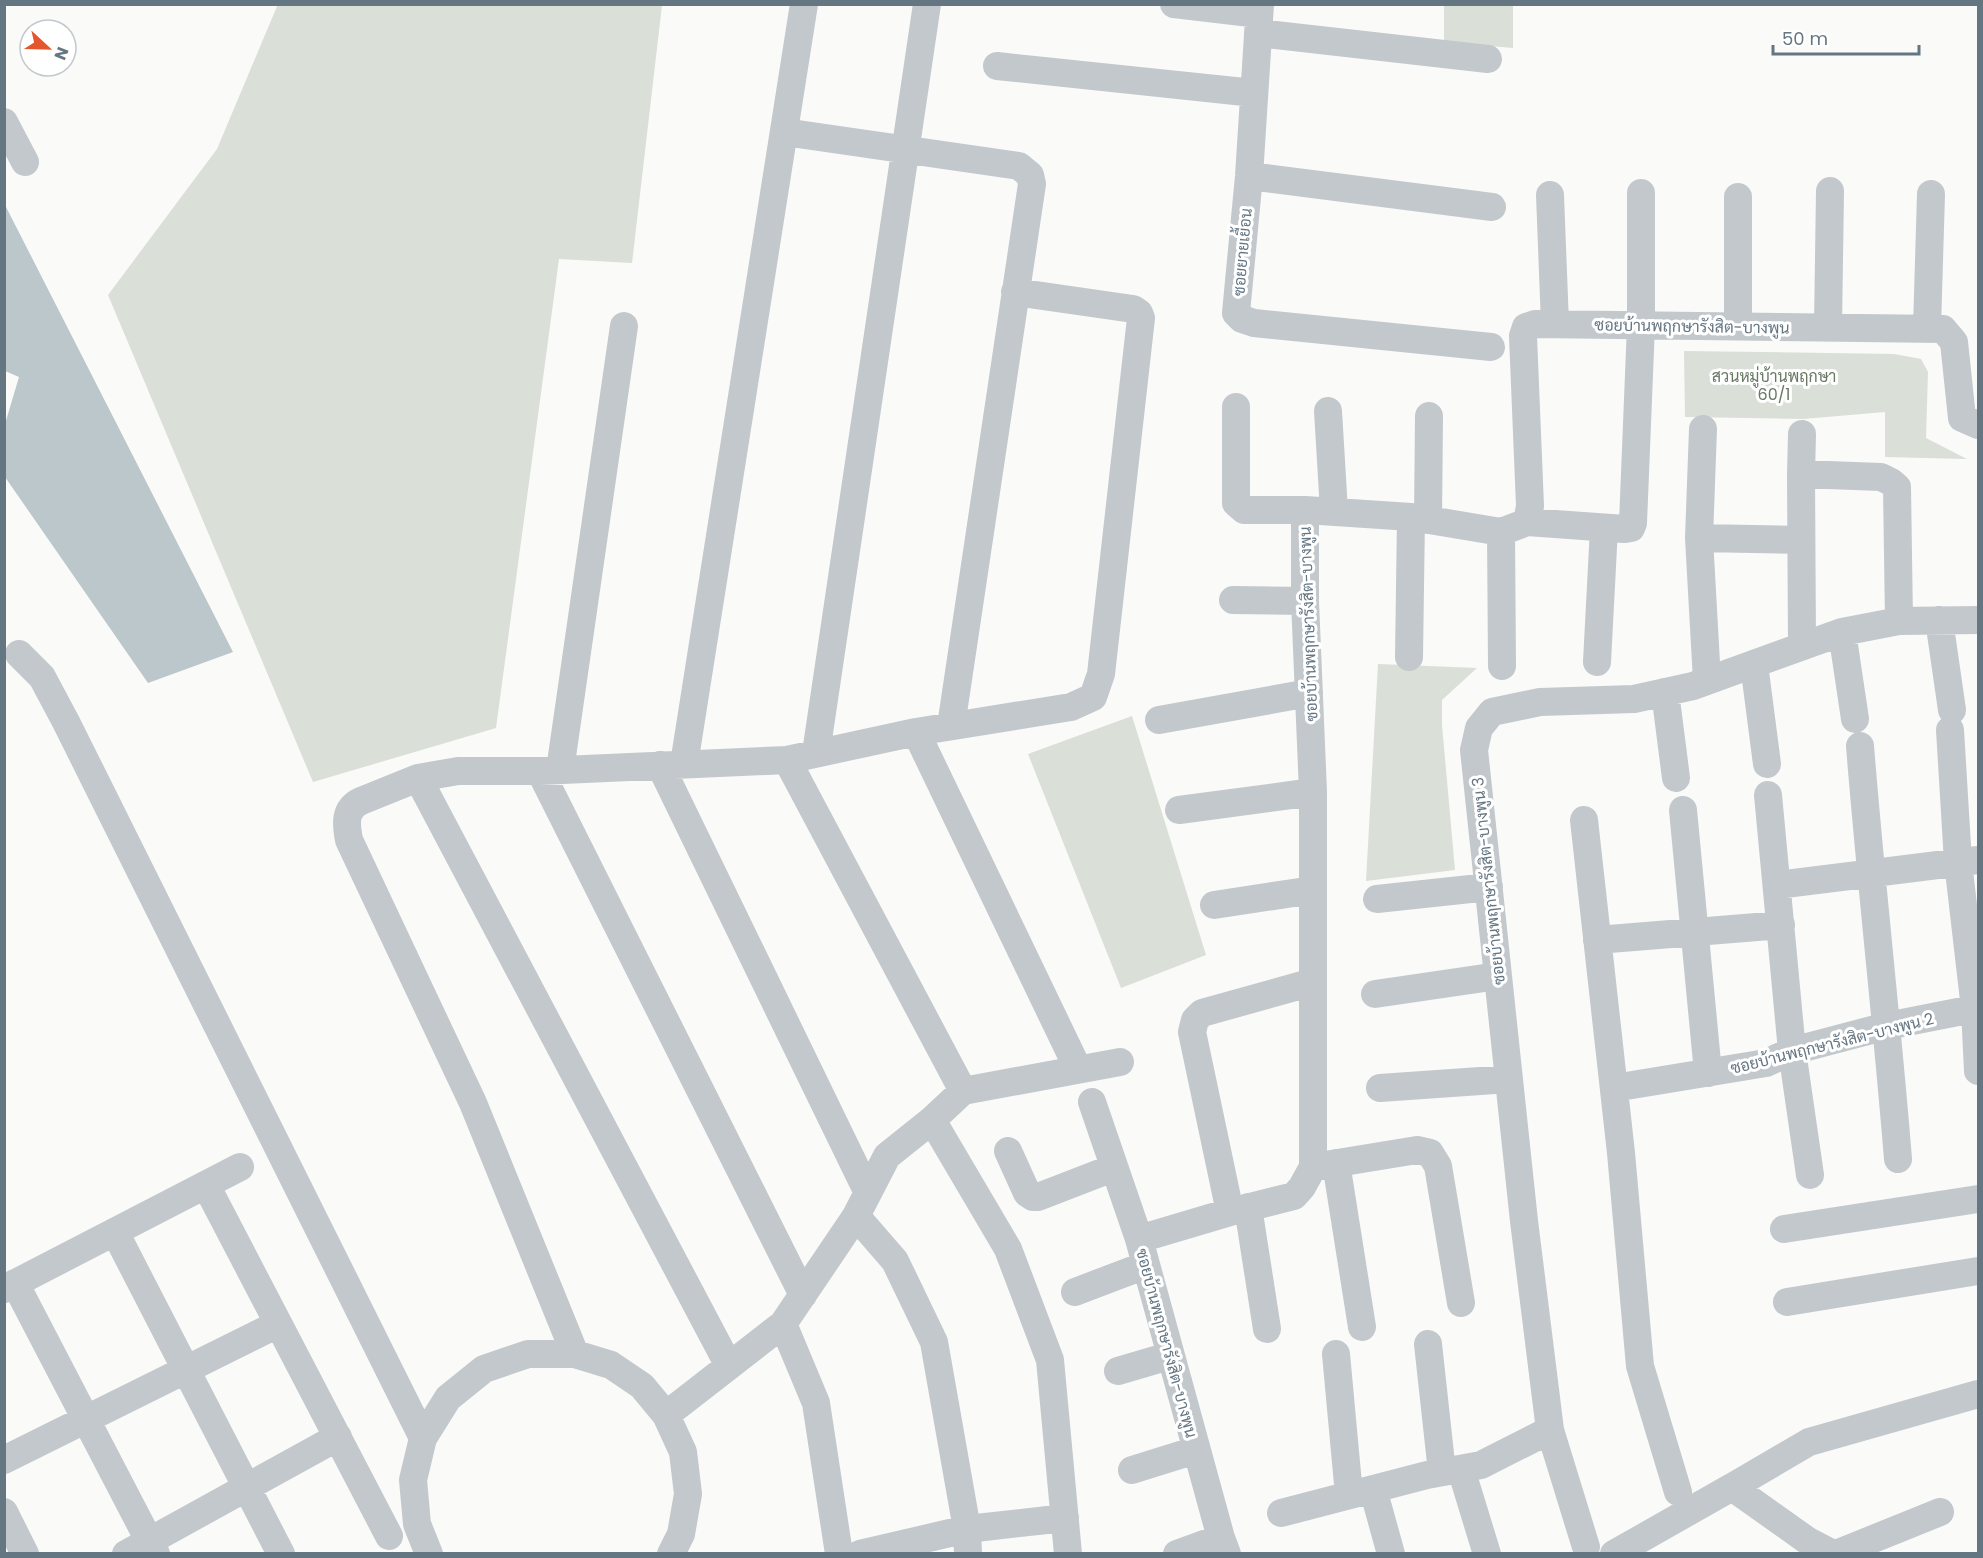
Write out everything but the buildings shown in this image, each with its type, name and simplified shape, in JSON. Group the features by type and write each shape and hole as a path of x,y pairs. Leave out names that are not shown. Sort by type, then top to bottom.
{"street":[{"path":"804,4 784,132 672,765 862,1204 895,1261 934,1342 968,1541"},
{"path":"816,753 927,4"},
{"path":"1174,4 1259,17 1488,59"},
{"name":"ซอยยายเยื้อน","path":"1259,17 1249,176 1236,313 1242,319 1254,323 1491,347"},
{"path":"997,66 1254,93"},
{"path":"4,122 25,162"},
{"path":"784,132 1018,166 1030,175 1032,184 951,726"},
{"path":"1249,176 1492,207"},
{"path":"1828,327 1830,191"},
{"path":"1502,666 1514,527 1625,529 1631,528 1633,523 1641,325 1641,193"},
{"path":"1927,328 1931,194"},
{"path":"1550,195 1555,324"},
{"path":"1738,197 1738,326"},
{"path":"575,1354 474,1103 349,840 346,824 348,813 354,805 418,778 458,771 550,770 787,760 916,732 1071,707 1093,697 1101,674 1141,318 1139,313 1133,309 1015,292"},
{"name":"ซอยบ้านพฤกษารังสิต-บางพูน","path":"1224,1546 1169,1356 1142,1252 1239,1209 1294,1196 1325,1165 1313,982 1314,792 1305,601 1305,510 1514,527 1530,507 1522,336 1527,327 1536,324 1943,329 1954,342 1962,418 1978,425"},
{"path":"624,326 550,770 803,1295"},
{"path":"1236,407 1236,503 1244,510 1305,510"},
{"path":"1328,411 1334,511"},
{"path":"1409,657 1429,416"},
{"path":"1703,429 1699,538 1707,681"},
{"path":"1802,434 1802,646"},
{"path":"1801,474 1881,477 1897,487 1899,621"},
{"path":"1597,662 1604,528"},
{"path":"1699,538 1801,540"},
{"path":"1233,600 1305,601"},
{"path":"1939,620 1968,861 1977,1009 1978,1071"},
{"name":"ซอยบ้านพฤกษารังสิต-บางพูน 3","path":"1586,1547 1550,1430 1524,1221 1474,750 1479,728 1492,712 1540,702 1634,699 1707,681 1842,632 1899,621 1978,620"},
{"path":"1842,632 1857,733 1898,1159"},
{"path":"19,654 42,677 66,722 423,1438"},
{"path":"1754,664 1767,764"},
{"path":"1665,692 1676,778"},
{"path":"1159,720 1309,693"},
{"path":"916,732 1078,1070"},
{"path":"787,760 963,1091"},
{"path":"418,778 729,1366"},
{"path":"1179,810 1314,792"},
{"path":"1768,795 1792,1051 1810,1175"},
{"path":"1683,810 1708,1073"},
{"path":"1584,820 1614,1088 1640,1366 1678,1492"},
{"path":"1777,885 1968,861"},
{"path":"1377,899 1489,887"},
{"path":"1214,905 1313,890"},
{"path":"1597,940 1780,925"},
{"path":"1375,994 1498,976"},
{"path":"1268,1329 1192,1032 1195,1020 1202,1013 1313,982"},
{"name":"ซอยบ้านพฤกษารังสิต-บางพูน 2","path":"1614,1088 1766,1062 1792,1051 1887,1026 1977,1009"},
{"path":"666,1415 783,1324 862,1204 887,1156 932,1120 963,1091 1120,1062"},
{"path":"1380,1088 1509,1079"},
{"path":"1075,1292 1142,1252 1092,1102"},
{"path":"932,1120 1008,1249 1050,1360 1068,1554"},
{"path":"1362,1327 1325,1165 1417,1150 1430,1154 1438,1166 1461,1303"},
{"path":"1008,1151 1027,1193 1033,1197 1113,1168"},
{"path":"240,1167 10,1286 86,1419 144,1549 246,1487 338,1437"},
{"path":"206,1185 389,1536"},
{"path":"1784,1228 1978,1199"},
{"path":"115,1232 281,1554"},
{"path":"1787,1302 1978,1271"},
{"path":"4,1460 278,1324"},
{"path":"783,1324 816,1403 840,1554"},
{"path":"1428,1344 1452,1470 1487,1554"},
{"path":"429,1554 417,1524 413,1480 423,1438 448,1398 484,1369 528,1354 575,1354 611,1365 642,1386 666,1415 683,1452 688,1494 681,1547"},
{"path":"1336,1354 1361,1492 1391,1554"},
{"path":"1118,1371 1169,1356"},
{"path":"1614,1554 1809,1442 1978,1394"},
{"path":"1281,1513 1452,1470 1481,1465 1550,1430"},
{"path":"1132,1470 1196,1450"},
{"path":"1732,1487 1804,1547 1835,1554 1940,1512"},
{"path":"4,1512 25,1554"},
{"path":"860,1554 968,1541 1065,1518"},
{"path":"1177,1554 1224,1546"}],"green space":[{"path":"278,4 662,5 632,263 559,259 496,728 313,782 108,295 217,149"},
{"path":"1444,5 1513,5 1513,48 1444,42"},
{"name":"สวนหมู่บ้านพฤกษา 60/1","path":"1684,351 1894,354 1921,359 1928,372 1926,438 1967,459 1885,457 1885,412 1803,419 1685,417"},
{"path":"1378,664 1477,668 1442,700 1442,725 1455,870 1366,881"},
{"path":"1132,716 1206,955 1121,988 1028,754"}],"shaded area":[{"path":"4,205 233,652 148,683 5,477 5,424 19,377 5,371"}]}
